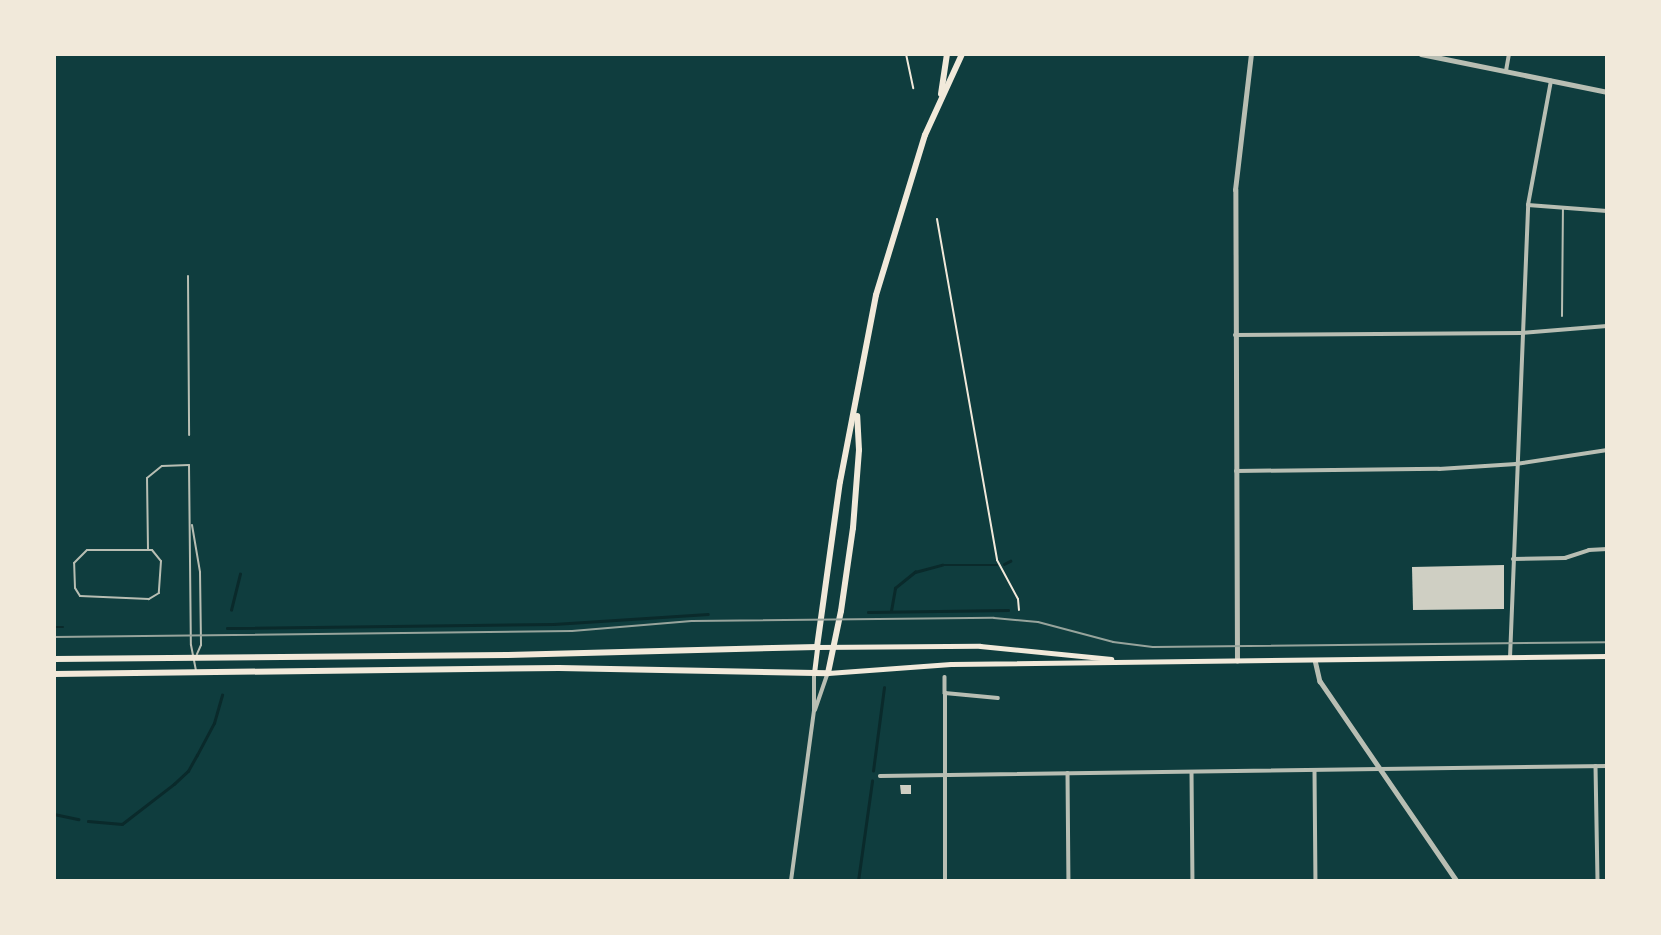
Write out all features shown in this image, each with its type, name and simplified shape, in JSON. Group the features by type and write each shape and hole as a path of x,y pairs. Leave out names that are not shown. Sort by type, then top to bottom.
{"main road":[{"path":"941,96 947,54"},
{"path":"814,673 840,482 857,407 876,295 925,135 962,54"},
{"path":"828,673 853,528 859,450 857,407"},
{"path":"54,659 507,655 817,647 980,646 1128,662"},
{"path":"54,674 559,668 828,673 951,664 1607,656"}],"street":[{"path":"1237,662 1235,180 1251,54"},
{"path":"1421,54 1607,92"},
{"path":"1506,72 1509,54"},
{"path":"1510,658 1528,205 1551,81"},
{"path":"1528,205 1607,211"},
{"path":"1234,335 1522,333 1607,327"},
{"path":"1235,471 1413,470 1516,464 1607,450"},
{"path":"1513,559 1565,558 1589,550 1607,549"},
{"path":"1315,660 1320,681 1457,881"},
{"path":"791,881 814,712 814,673"},
{"path":"814,712 828,673"},
{"path":"945,677 945,881"},
{"path":"945,693 998,698"},
{"path":"1596,766 1598,881"},
{"path":"880,776 1607,766"},
{"path":"1315,770 1316,881"},
{"path":"1192,772 1193,881"},
{"path":"1068,773 1069,881"}],"lane":[{"path":"1562,316 1566,224 1563,207"},
{"path":"188,276 189,435"},
{"path":"148,549 146,478 162,466 189,465 191,645 196,671"},
{"path":"191,521 200,572 201,645 195,658"},
{"path":"148,549 158,555 162,564 161,590 155,597 89,599 78,594 74,564 84,551 148,549"}],"path":[{"path":"906,54 913,88"},
{"path":"937,219 997,560 1018,599 1019,610"}],"building":[{"path":"1504,565 1504,609 1413,610 1412,567"},
{"path":"900,785 911,785 911,794 901,794"}],"waterway":[{"path":"1004,564 1010,561"},
{"path":"891,611 895,588 915,572 942,565 997,565"},
{"path":"231,610 240,574"},
{"path":"868,612 1008,610"},
{"path":"227,628 554,624 708,614"},
{"path":"54,627 63,627"},
{"path":"873,771 884,688"},
{"path":"88,821 122,824 188,771 214,723 222,695"},
{"path":"858,881 872,781"},
{"path":"54,814 78,819"}],"tram line":[{"path":"54,637 572,631 692,621 994,618 1038,622 1113,642 1153,647 1607,642"}]}
